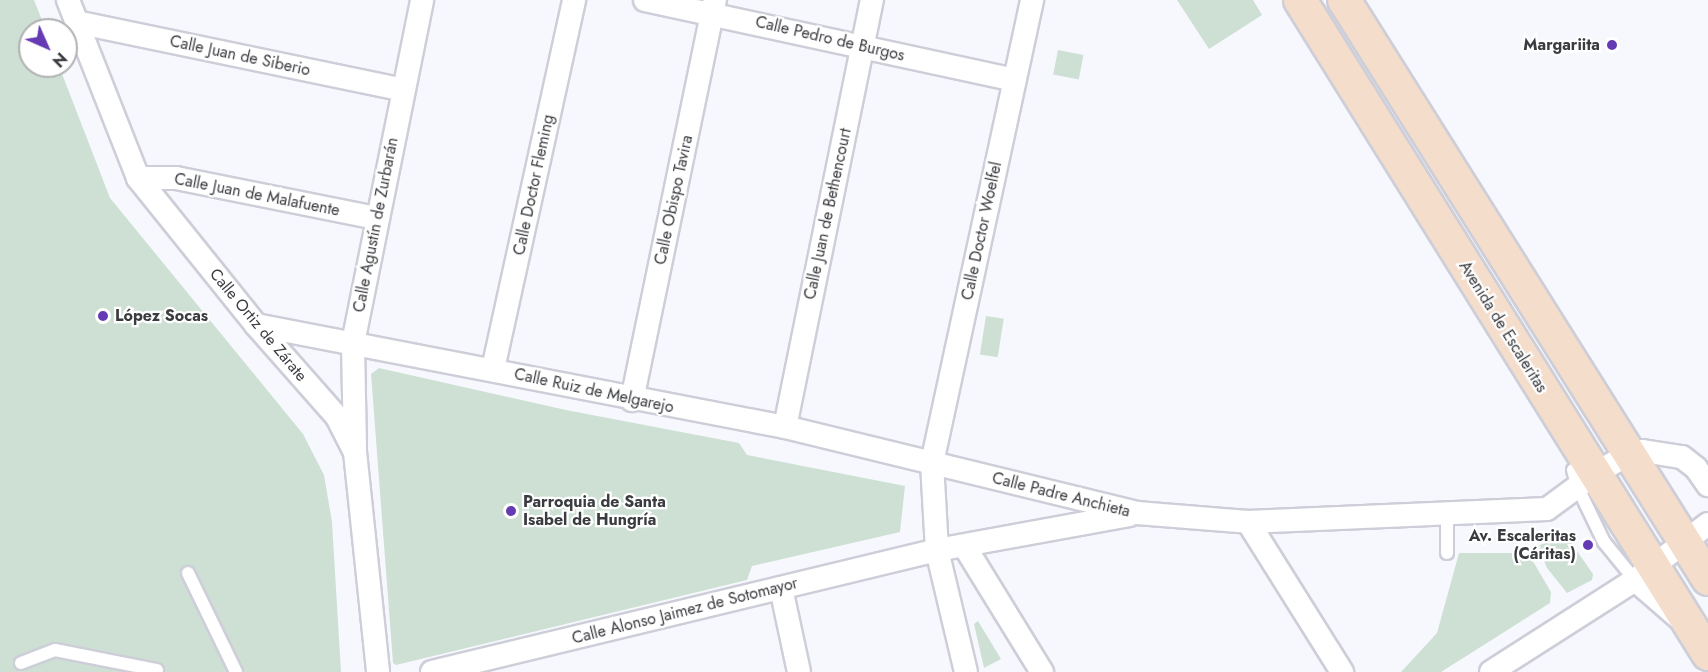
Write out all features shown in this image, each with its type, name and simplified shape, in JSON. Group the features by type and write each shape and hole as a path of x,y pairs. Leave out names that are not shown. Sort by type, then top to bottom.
{"street":[{"name":"Calle Ortiz de Zárate","path":"68,0 75,18"},
{"name":"Calle Agustín de Zurbarán","path":"355,452 353,343 376,218 422,0"},
{"name":"Calle Doctor Fleming","path":"493,369 574,0"},
{"name":"Calle Pedro de Burgos","path":"645,0 714,6 862,48 1014,80"},
{"name":"Calle Juan de Bethencourt","path":"784,427 872,0"},
{"name":"Calle Doctor Woelfel","path":"966,672 938,550 932,463 1032,0"},
{"name":"Avenida de Escaleritas","path":"1300,0 1569,436 1582,477 1644,574 1700,641"},
{"path":"1344,0 1629,454 1697,534 1708,579"},
{"name":"Calle Obispo Tavira","path":"632,400 714,6"},
{"name":"Calle Juan de Siberio","path":"78,22 404,90"},
{"name":"Calle Ortiz de Zárate","path":"78,27 138,178 255,325 337,417 355,452 378,672"},
{"name":"Calle Juan de Malafuente","path":"138,178 176,178 376,218"},
{"name":"Calle Ruiz de Melgarejo","path":"255,325 493,369 632,400 784,427 932,463"},
{"path":"1137,513 1248,522 1547,509 1582,477 1629,454 1643,451 1673,454 1696,468 1708,486"},
{"name":"Calle Padre Anchieta","path":"932,463 1137,513"},
{"name":"Calle Padre Anchieta","path":"938,550 965,547 1137,513"},
{"path":"1248,522 1342,672"},
{"path":"1491,672 1644,574 1697,534"},
{"path":"965,547 1042,672"},
{"name":"Calle Alonso Jaimez de Sotomayor","path":"432,672 938,550"},
{"path":"781,588 799,672"}],"lane":[{"path":"1447,513 1447,553"},
{"path":"188,573 236,672"},
{"path":"21,663 55,650 157,671"}],"green space":[{"name":"López Socas","path":"0,0 34,0 41,18 18,18 18,78 64,78 110,198 303,434 324,475 332,522 341,672 0,672"},
{"path":"1177,0 1253,0 1262,15 1209,49"},
{"path":"1058,50 1084,55 1079,80 1053,75"},
{"path":"986,316 1004,319 998,357 980,355"},
{"path":"379,368 566,410 739,443 747,455 905,486 900,532 752,566 747,580 396,665 393,663 371,374"},
{"path":"1565,534 1593,574 1592,580 1567,593 1547,568 1538,546"},
{"path":"1459,553 1522,553 1534,563 1551,592 1550,603 1441,672 1401,672 1437,633"},
{"path":"978,621 1001,659 984,668 974,624"}],"place":[{"name":"Margariita","path":"1612,45"},
{"name":"López Socas","path":"103,316"},
{"name":"Parroquia de Santa Isabel de Hungría","path":"511,511"},
{"name":"Av. Escaleritas (Cáritas)","path":"1588,545"}]}
